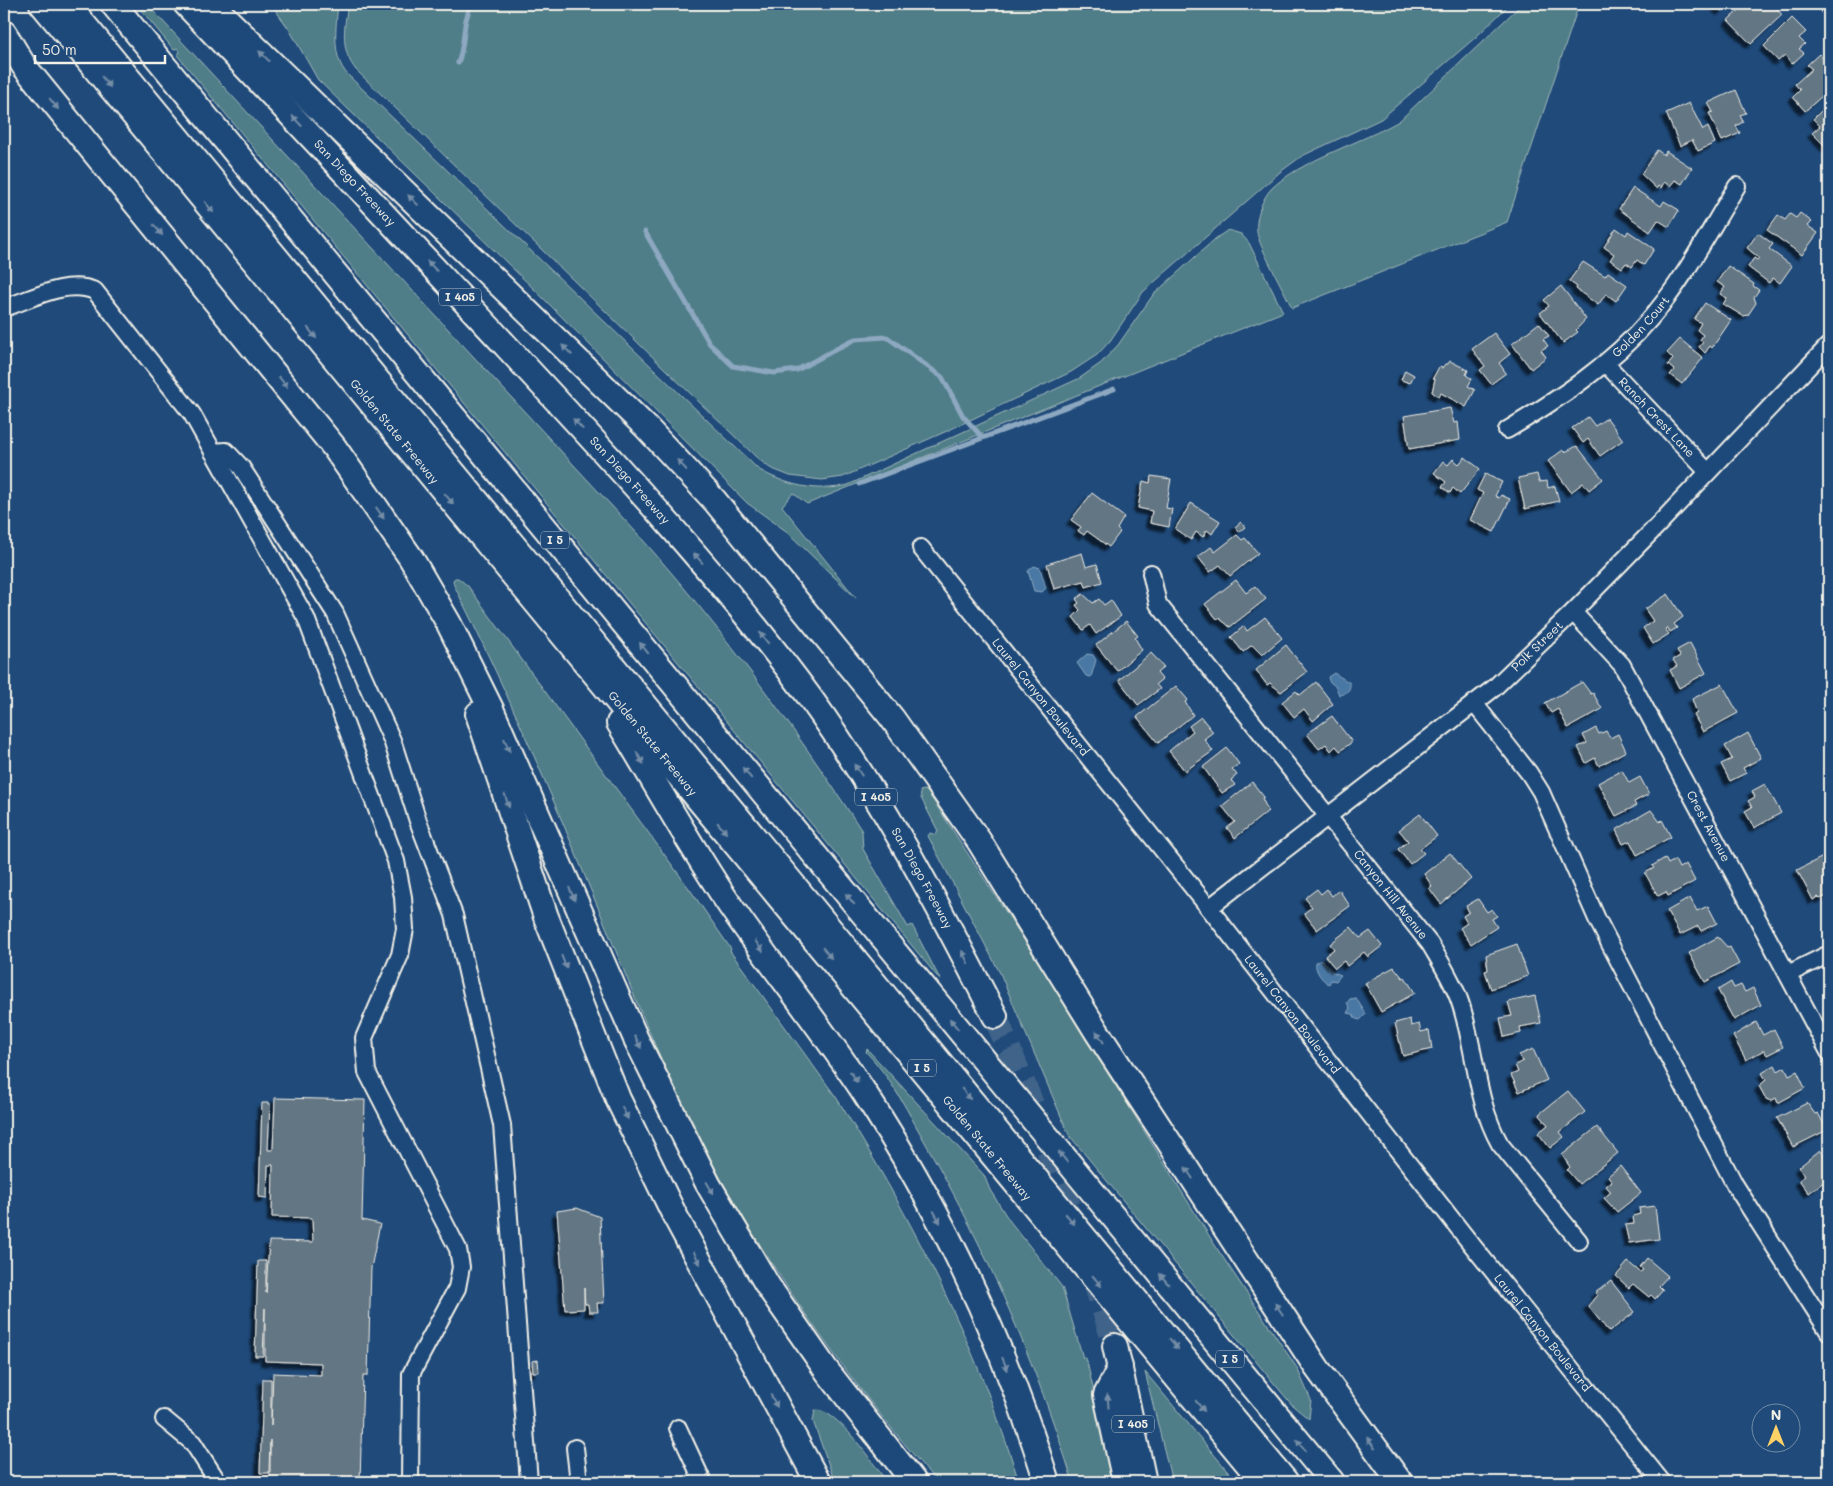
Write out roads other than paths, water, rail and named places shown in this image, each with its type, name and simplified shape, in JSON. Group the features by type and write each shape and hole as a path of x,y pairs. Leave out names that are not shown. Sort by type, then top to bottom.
{"highway":[{"name":"Golden State Freeway","path":"42,4 578,657 867,1001 1263,1482"},
{"path":"67,4 1286,1482"},
{"path":"83,4 957,1062 996,1076"},
{"name":"I 5","path":"114,4 1332,1482"},
{"name":"San Diego Freeway","path":"186,4 558,402 730,594 812,701 884,809 931,892 995,1016"},
{"path":"210,4 646,427 714,501 892,718 979,842 1097,1032 1312,1359 1400,1482"},
{"path":"4,33 24,66 58,109 334,447 411,558 448,622 495,718 636,1039 708,1184 784,1309 832,1378 914,1482"},
{"path":"448,622 546,917 618,1099 674,1214 818,1482"},
{"path":"578,657 730,906 862,1088 902,1153 944,1230 978,1299 1031,1430 1047,1482"},
{"name":"I 405","path":"1125,1482 1106,1395 1118,1356 1144,1482"}],"street":[{"name":"Golden Court","path":"1506,430 1534,414 1605,363 1650,320 1670,293 1737,186"},
{"path":"4,308 71,286 84,286 95,291 192,414 306,618 396,861 403,897 405,929 400,955 364,1038 367,1072 458,1249 461,1267 457,1288 411,1374 410,1482"},
{"name":"Polk Street","path":"1209,908 1494,688 1573,612 1829,345"},
{"name":"Ranch Crest Lane","path":"1605,363 1708,472"},
{"path":"213,452 226,451 241,467 335,613 392,740 418,821 454,915 502,1125 529,1482"},
{"name":"Laurel Canyon Boulevard","path":"921,548 1209,908 1458,1228 1662,1482"},
{"name":"Canyon Hill Avenue","path":"1151,574 1158,604 1327,818 1430,944 1450,978 1460,1003 1482,1104 1490,1127 1500,1144 1579,1241"},
{"name":"Crest Avenue","path":"1573,612 1622,666 1829,1052"},
{"path":"1474,703 1530,773 1541,792 1597,919 1735,1185 1829,1332"},
{"path":"1788,974 1829,954"},
{"path":"164,1419 193,1443 218,1482"},
{"path":"678,1428 703,1482"},
{"path":"575,1448 579,1482"}],"water":[{"path":"1034,566 1040,568 1046,588 1042,592 1034,591 1028,571"},
{"path":"1087,654 1093,655 1096,660 1091,677 1086,676 1077,663"},
{"path":"1334,673 1350,683 1349,690 1344,694 1339,695 1336,687 1329,681 1328,677"},
{"path":"1322,960 1333,972 1341,975 1336,981 1331,980 1329,984 1324,981 1316,969 1316,962"},
{"path":"1356,998 1366,1014 1360,1020 1356,1019 1353,1014 1347,1013 1350,1008 1347,1003 1350,999"}],"waterway":[{"path":"458,63 466,18 472,4"},
{"path":"645,232 710,344 733,366 774,373 797,370 855,339 887,337 942,377 963,416 982,437"},
{"path":"859,484 1114,389"}],"tunnel":[{"path":"995,1016 1030,1099 1077,1228"},
{"path":"1093,1276 1115,1346"}]}
